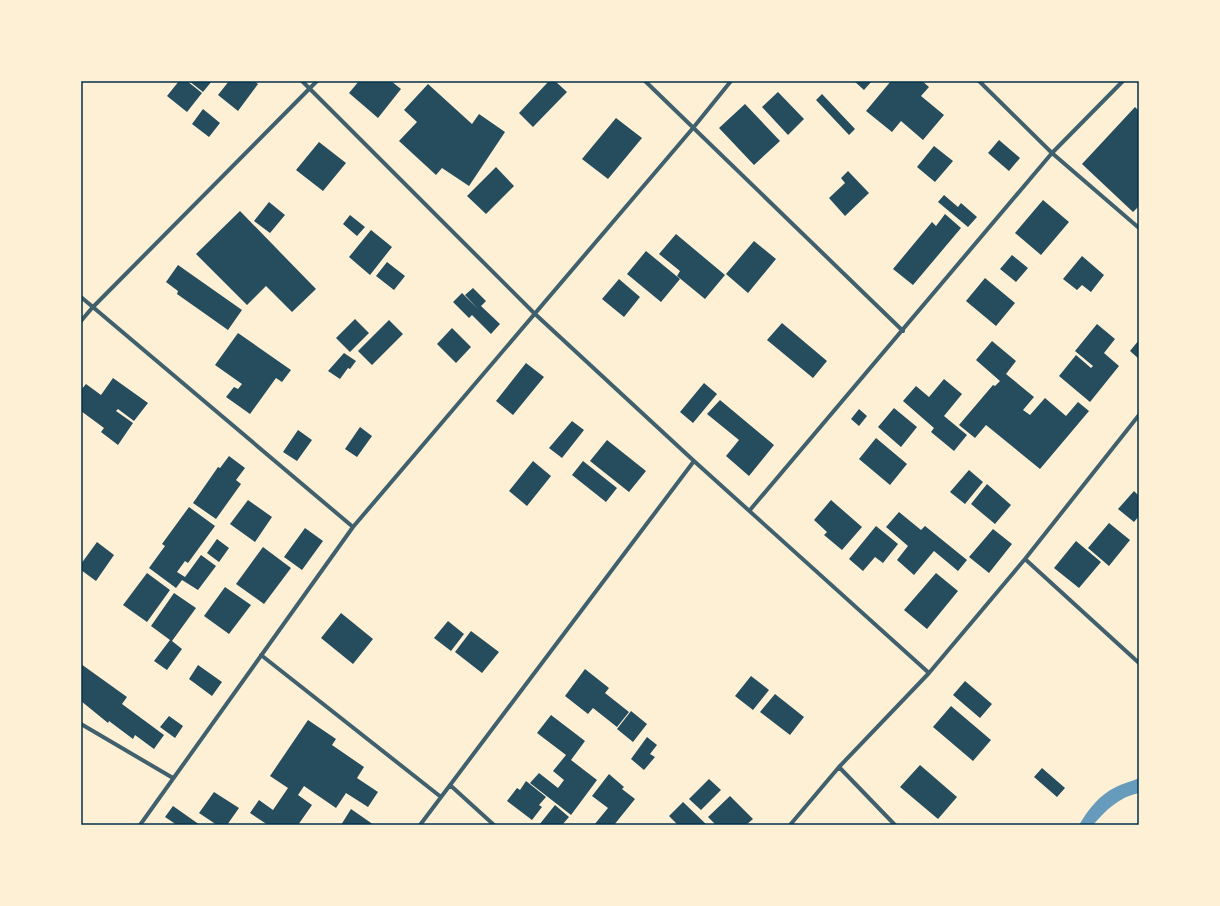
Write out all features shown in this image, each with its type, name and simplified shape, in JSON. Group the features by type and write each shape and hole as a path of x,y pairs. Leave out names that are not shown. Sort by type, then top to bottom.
{"street":[{"path":"302,81 534,313 694,461 930,672"},
{"path":"81,321 92,308 317,81"},
{"path":"645,81 903,331"},
{"path":"140,825 353,527 693,128 730,81"},
{"path":"979,81 1052,153 1139,228"},
{"path":"750,510 903,331 1052,153 1124,81"},
{"path":"81,298 353,527"},
{"path":"790,825 839,767 930,672 1025,559 1139,415"},
{"path":"420,825 694,461"},
{"path":"1025,559 1139,663"},
{"path":"261,655 441,797"},
{"path":"81,724 173,778"},
{"path":"839,767 895,825"},
{"path":"450,785 494,825"}],"water":[{"path":"1139,778 1139,793 1125,798 1113,805 1093,825 1079,825 1090,808 1104,794"}],"building":[{"path":"179,81 187,81 202,93 187,112 167,96"},
{"path":"189,81 212,81 203,92"},
{"path":"229,81 254,81 258,84 238,111 218,95"},
{"path":"359,81 391,81 401,89 378,118 349,93"},
{"path":"549,81 555,81 567,92 533,127 519,113"},
{"path":"854,81 872,81 864,90"},
{"path":"891,81 922,81 929,87 921,96 944,115 923,140 901,121 892,132 866,111"},
{"path":"428,84 472,124 479,114 505,132 469,186 442,168 436,175 399,141 417,122 404,110"},
{"path":"778,92 804,119 788,135 762,107"},
{"path":"822,94 855,129 849,135 816,100"},
{"path":"745,104 780,141 754,165 719,128"},
{"path":"1135,107 1139,111 1139,206 1133,212 1082,164"},
{"path":"203,109 220,123 209,137 192,124"},
{"path":"616,118 642,138 608,179 582,159"},
{"path":"999,140 1020,158 1009,171 988,153"},
{"path":"319,142 346,163 323,191 296,170"},
{"path":"934,146 953,161 935,182 917,167"},
{"path":"496,167 514,186 486,214 467,196"},
{"path":"848,171 869,193 845,216 829,198 845,183 841,178"},
{"path":"944,195 958,207 961,203 977,217 968,227 938,202"},
{"path":"1043,200 1069,222 1041,255 1015,233"},
{"path":"269,202 285,215 270,233 254,221"},
{"path":"240,211 316,289 292,312 266,286 247,305 196,254"},
{"path":"945,214 961,228 913,285 893,269 932,222 936,226"},
{"path":"350,215 365,227 357,236 343,224"},
{"path":"371,230 392,247 370,275 349,257"},
{"path":"676,234 725,275 705,299 677,276 680,271 659,254"},
{"path":"754,241 776,259 748,293 726,274"},
{"path":"646,251 680,279 661,302 627,274"},
{"path":"1012,255 1028,268 1016,282 1000,269"},
{"path":"1082,256 1104,275 1091,292 1082,285 1077,290 1063,279"},
{"path":"387,262 405,276 394,290 376,276"},
{"path":"178,265 242,310 228,330 177,294 178,291 166,282"},
{"path":"985,278 1015,303 996,326 966,301"},
{"path":"619,279 640,297 624,317 602,299"},
{"path":"473,288 486,301 481,306 500,324 491,334 472,315 469,318 453,302 462,293 478,309 465,295"},
{"path":"355,319 369,333 350,352 336,338"},
{"path":"389,320 403,334 372,365 358,351"},
{"path":"782,323 827,361 813,378 767,340"},
{"path":"1097,324 1115,339 1104,353 1119,366 1090,402 1059,376 1076,355 1091,368 1093,366 1075,351"},
{"path":"452,328 471,347 456,363 437,344"},
{"path":"238,333 291,370 282,382 276,378 250,414 226,397 234,387 238,389 242,384 215,365"},
{"path":"1139,340 1139,359 1130,351"},
{"path":"992,341 1016,361 1006,374 1034,397 1023,410 1030,415 1045,398 1066,416 1078,402 1089,411 1040,469 986,425 975,438 959,425 993,385 995,386 1000,381 976,360"},
{"path":"344,353 356,361 350,369 348,368 340,379 328,371"},
{"path":"526,363 544,377 513,415 496,401"},
{"path":"113,378 148,403 134,421 118,409 116,411 133,423 118,445 101,432 104,428 81,411 81,390 86,384 101,395"},
{"path":"944,379 962,394 944,416 967,435 954,451 931,432 934,428 903,401 916,386 929,397"},
{"path":"704,383 717,394 693,423 680,412"},
{"path":"720,400 774,445 749,476 726,456 739,440 707,414"},
{"path":"894,408 917,427 901,447 878,427"},
{"path":"859,409 867,416 859,426 851,419"},
{"path":"572,421 584,430 562,458 549,448"},
{"path":"360,427 372,436 357,457 345,449"},
{"path":"298,430 312,440 297,461 283,452"},
{"path":"876,438 907,464 890,485 859,459"},
{"path":"607,440 646,471 629,492 590,461"},
{"path":"229,456 245,468 236,480 241,484 216,519 193,503 218,467 220,468"},
{"path":"533,461 551,476 527,506 509,491"},
{"path":"583,461 617,488 606,502 572,475"},
{"path":"969,470 983,482 965,504 950,492"},
{"path":"987,484 1011,505 995,524 971,504"},
{"path":"1134,491 1139,496 1139,516 1134,522 1118,509"},
{"path":"248,500 272,517 255,542 230,524"},
{"path":"831,500 862,527 842,550 824,535 827,532 814,520"},
{"path":"189,507 215,526 188,563 185,561 177,572 185,577 201,555 216,566 198,590 182,580 176,588 149,568 165,546 162,544"},
{"path":"899,512 921,530 925,526 967,560 958,571 934,551 914,575 897,560 908,546 886,527"},
{"path":"1109,523 1130,540 1109,566 1088,548"},
{"path":"876,526 898,544 883,563 875,557 863,571 849,559"},
{"path":"305,528 323,541 302,570 284,557"},
{"path":"993,529 1012,544 989,573 969,557"},
{"path":"217,539 229,548 219,562 207,553"},
{"path":"1076,541 1101,562 1079,588 1054,568"},
{"path":"97,542 114,555 96,581 81,570 81,564"},
{"path":"263,547 291,568 264,604 236,584"},
{"path":"147,573 170,590 147,622 123,605"},
{"path":"936,573 958,591 927,629 904,610"},
{"path":"225,587 251,605 229,634 204,616"},
{"path":"174,593 196,608 172,641 182,649 167,670 154,661 170,640 151,626"},
{"path":"341,613 373,639 353,664 321,638"},
{"path":"448,621 464,634 451,651 434,638"},
{"path":"471,631 499,652 482,673 455,652"},
{"path":"81,664 127,697 122,704 164,735 154,749 135,735 133,739 109,721 108,723 81,701"},
{"path":"198,665 222,682 212,696 189,679"},
{"path":"585,669 609,688 605,693 629,712 617,727 593,708 588,714 565,696"},
{"path":"751,676 769,690 753,710 735,696"},
{"path":"965,681 992,704 980,718 953,695"},
{"path":"775,694 804,717 790,735 760,712"},
{"path":"951,706 991,740 973,761 933,727"},
{"path":"631,711 647,724 633,742 617,729"},
{"path":"551,715 585,741 571,760 597,780 571,815 530,783 539,773 558,788 564,780 553,771 566,755 537,733"},
{"path":"169,716 183,726 175,738 160,727"},
{"path":"308,720 336,739 332,745 364,767 357,778 378,792 368,807 346,793 336,808 304,786 298,795 312,805 298,825 268,825 250,813 259,800 273,810 288,788 270,776"},
{"path":"647,737 657,745 650,754 655,757 644,770 631,759"},
{"path":"920,765 957,797 938,819 900,787"},
{"path":"1042,768 1065,788 1057,797 1034,777"},
{"path":"609,774 624,787 622,789 635,799 614,825 594,825 608,808 592,796"},
{"path":"709,779 721,790 701,810 689,799"},
{"path":"526,781 546,797 539,805 542,807 532,820 507,801 517,788 520,790"},
{"path":"214,792 239,808 227,825 217,825 199,813"},
{"path":"730,796 753,819 746,825 716,825 708,817"},
{"path":"683,802 707,825 678,825 669,816"},
{"path":"555,805 569,817 562,825 539,825"},
{"path":"173,806 200,825 177,825 165,817"},
{"path":"351,809 374,825 341,825"}]}
